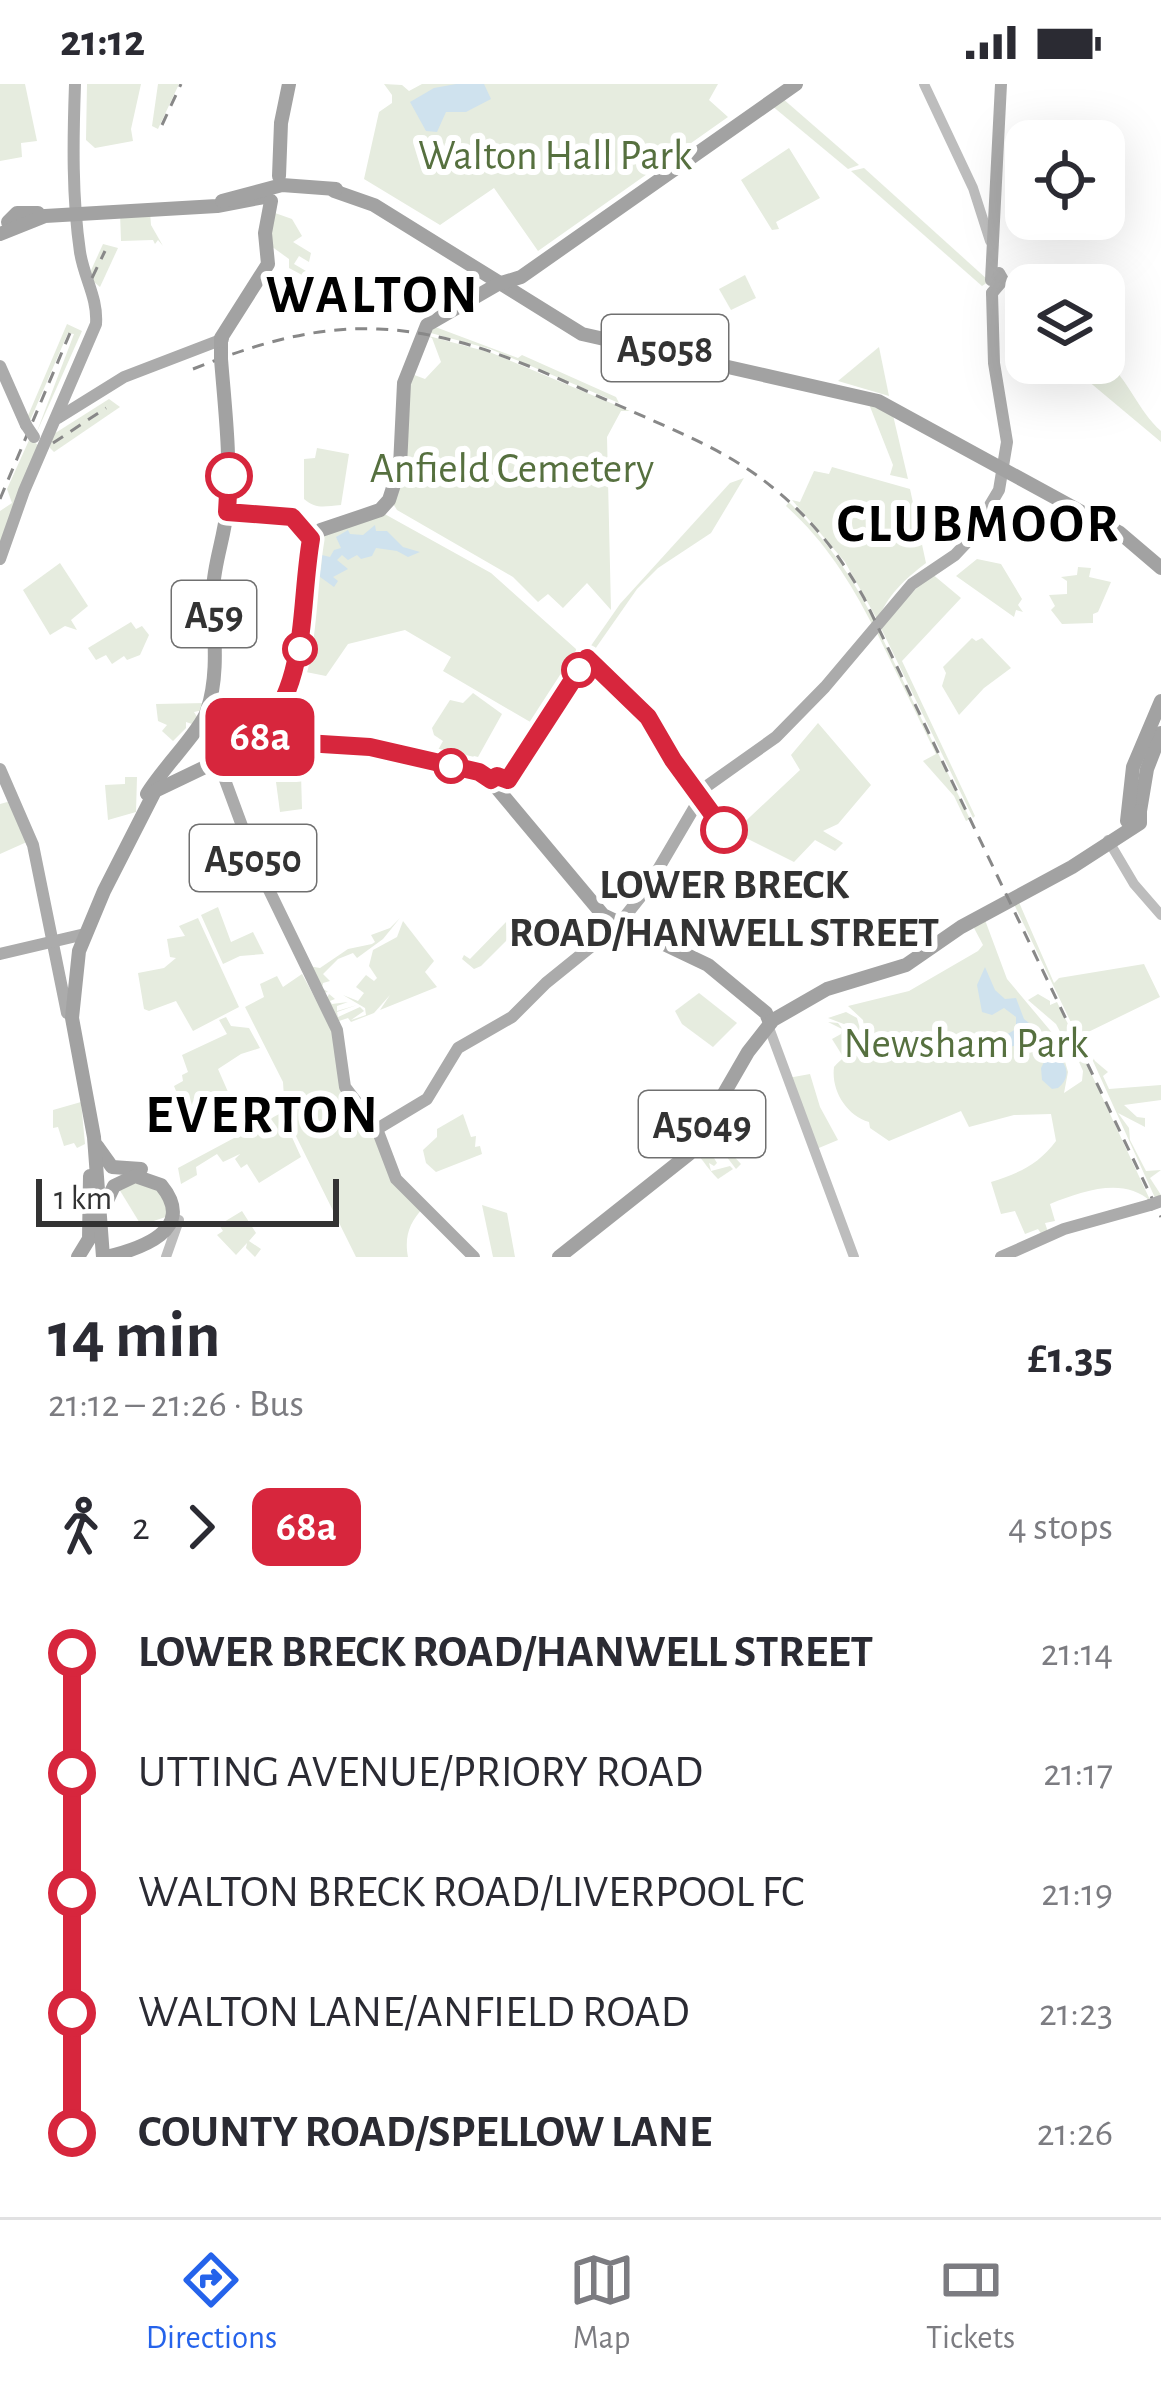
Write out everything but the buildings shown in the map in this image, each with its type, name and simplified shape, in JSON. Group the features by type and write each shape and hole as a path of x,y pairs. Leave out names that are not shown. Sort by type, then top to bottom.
{"highway":[{"path":"503,283 782,84"},
{"path":"272,718 297,665 312,537 387,508 400,466 407,373 428,325 503,283 796,84"},
{"path":"221,344 268,264 267,222 279,187 278,159 289,88"},
{"name":"A5058","path":"6,221 76,211 204,205 282,185 335,190 365,199 559,320 596,338 878,401 1122,528 1161,564"},
{"path":"204,205 279,187 340,187 365,199"},
{"path":"256,741 272,718 296,657 309,537 322,527 375,509 388,496 398,467 402,382 421,329 431,319 455,311"},
{"name":"A59","path":"204,722 214,658 215,570 227,512 230,443 221,344"},
{"name":"A5058","path":"1002,466 1132,541 1161,564"},
{"path":"1132,817 1136,758 1161,701"},
{"path":"119,1257 155,1243 167,1232 175,1214 172,1196 156,1174 107,1164 92,1130 68,1013 67,983 83,935 139,815 204,722"},
{"name":"A5050","path":"204,722 208,741 221,757"},
{"path":"1132,817 1161,733"},
{"path":"83,935 160,781 256,741 370,747 482,773 598,911 708,965 768,1022"},
{"name":"A5049","path":"559,1257 690,1152 768,1022 827,982 909,960 984,912 1113,842 1132,817"},
{"path":"67,983 92,1130 101,1254"},
{"path":"78,1257 89,1239 92,1130"},
{"path":"100,1185 113,1177 141,1174 156,1178 172,1196"},
{"path":"135,1176 161,1184 172,1205 165,1232 141,1247 101,1254 104,1208 114,1186 135,1176"},
{"path":"92,1203 101,1254"}],"main road":[{"path":"60,416 91,340 95,312 78,257 73,84"},
{"path":"924,84 992,221"},
{"path":"474,1257 395,1179 373,1123 428,1099 458,1048 512,1017 554,976 620,924 713,781 772,741 811,702 882,620 887,605 908,581 956,548 998,490 1001,421 990,367 989,307 1004,84"},
{"path":"0,559 37,436 83,351 95,312"},
{"path":"37,436 60,416 124,377 221,344"},
{"path":"0,366 37,436"},
{"name":"A5050","path":"221,757 254,861 337,1030 343,1083 373,1123"},
{"path":"0,770 33,845 52,942 67,983"},
{"path":"1113,842 1134,884 1161,915"},
{"path":"0,954 83,935"},
{"path":"768,1022 854,1257"},
{"path":"1000,1257 1064,1229 1155,1203"},
{"path":"167,1257 180,1220"}],"green space":[{"path":"0,84 25,84 37,141 21,143 22,157 0,161"},
{"path":"87,84 141,84 131,129 133,141 95,148 86,140"},
{"path":"158,84 179,84 158,129 152,126"},
{"name":"Walton Hall Park","path":"384,84 402,85 409,91 422,84 718,84 709,100 728,117 538,251 494,188 440,225 364,179 379,112 392,103"},
{"path":"782,98 859,165 848,169 771,105"},
{"path":"789,148 820,198 776,222 779,229 772,230 741,180"},
{"path":"864,168 988,282 982,286 851,171"},
{"path":"150,212 151,225 163,246 158,240 155,244 153,240 121,241 120,213"},
{"path":"275,213 292,219 302,236 293,242 311,253 309,262 299,256 294,264 306,271 304,276 289,268 289,259 271,246 269,227"},
{"path":"103,244 118,248 100,287 88,277"},
{"path":"745,275 756,298 731,310 719,289"},
{"path":"67,324 82,331 36,434 74,334 68,333 29,423 27,418"},
{"path":"430,325 518,358 522,355 616,397 619,403 490,349 427,332"},
{"name":"Anfield Cemetery","path":"425,335 492,353 630,411 621,411 607,437 611,610 587,583 563,608 548,594 538,602 513,577 397,510 392,502 409,373 425,379 441,362 432,338"},
{"path":"879,347 889,396 838,381"},
{"path":"1125,383 1161,431 1161,442 1092,384"},
{"path":"109,399 120,407 54,452 50,448 49,437"},
{"path":"867,399 892,411 908,479 890,475 893,465"},
{"path":"30,438 41,448 0,550 0,511 12,503 7,489"},
{"path":"317,448 349,454 341,505 317,506 304,499 304,459 315,458"},
{"path":"832,467 910,489 926,563 897,589 878,621 845,562 792,500 800,502 814,471 829,474"},
{"path":"744,478 711,533 658,568 637,589 537,732 533,729 620,604 730,483"},
{"path":"789,502 838,559 876,624 873,626 824,547 786,506"},
{"path":"381,512 491,573 576,649 577,658 532,723 443,671 451,657 405,630 348,644 326,676 301,671 318,534"},
{"path":"977,559 1001,564 1022,599 1018,605 1023,612 1016,610 1014,617 956,576"},
{"path":"60,563 88,606 71,620 77,630 65,626 50,635 23,590"},
{"path":"1078,567 1091,568 1089,577 1111,582 1093,614 1093,623 1062,624 1051,610 1055,606 1049,595 1067,594 1067,581 1061,577 1077,575"},
{"path":"931,573 961,598 902,661 973,818 880,626"},
{"path":"131,622 149,635 140,655 127,660 124,656 112,664 106,655 96,660 88,648"},
{"path":"878,629 970,819 966,821 954,796 923,761 936,754"},
{"path":"972,638 982,638 1011,668 959,715 942,686 943,667"},
{"path":"473,693 502,714 478,757 464,767 438,750 443,741 432,728 450,700 463,703"},
{"path":"206,703 203,710 194,712 199,720 195,725 186,722 173,741 162,731 167,725 158,721 156,704"},
{"path":"818,723 871,785 838,824 823,831 843,843 835,851 815,840 794,862 734,832 800,770 791,755"},
{"path":"301,774 302,809 280,812 276,782"},
{"path":"125,777 137,777 136,812 108,820 105,785 125,784"},
{"path":"11,801 29,841 0,854 0,804"},
{"path":"1018,900 1054,983 1059,978 1144,964 1160,997 1078,1037 1013,902"},
{"path":"218,907 231,942 253,932 264,954 240,956 223,964 201,915"},
{"path":"198,918 239,1007 193,1031 176,1001 144,1009 138,973 164,968 176,958 170,957 167,939 185,936 179,926"},
{"path":"400,918 383,939 357,958 353,953 338,959 323,974 330,981 323,983 328,992 323,993 308,966 320,968 348,949 372,944 371,935"},
{"name":"Newsham Park","path":"985,920 1007,979 1059,1041 1068,1072 1064,1093 1082,1081 1083,1071 1072,1046 1077,1043 1151,1202 1129,1190 1090,1191 1050,1204 1055,1221 1045,1223 1048,1232 1042,1235 1038,1229 1025,1234 1015,1211 1001,1214 991,1182 1027,1167 1049,1149 1056,1141 1051,1114 1014,1115 969,1127 961,1111 889,1141 842,1100 834,1067 860,1042 864,1029 863,1020 848,1006 909,991 978,951 983,945 974,928"},
{"path":"403,921 434,961 425,972 437,987 380,1010 390,995 374,1013 351,1022 348,1018 336,1022 329,994 335,999 332,1004 348,1002 337,1006 337,1011 357,1005 337,1012 338,1017 360,1007 364,1011 351,1020 366,1015 365,1008 343,995 358,1001 364,993 356,987 366,975 374,981 377,978 369,966 373,950 397,937"},
{"path":"507,921 521,926 481,966 474,969 462,959 464,955 470,959"},
{"path":"302,974 335,1035 340,1084 372,1127 390,1177 423,1208 409,1230 408,1257 356,1257 285,1114 283,1082 245,1007 264,997 260,984 277,976 283,987"},
{"path":"699,993 737,1023 713,1047 682,1024 675,1011"},
{"path":"1038,994 1050,1005 1057,1002 1075,1038 1067,1045 1056,1024 1028,1000"},
{"path":"846,1012 857,1018 861,1032 842,1055 832,1039 842,1029 828,1022 838,1023 845,1032 849,1026 828,1018"},
{"path":"226,1017 231,1026 249,1028 260,1048 218,1069 235,1119 246,1125 254,1122 239,1132 223,1106 189,1123 174,1086 188,1072 182,1055 227,1034 219,1020"},
{"path":"1083,1039 1095,1061 1108,1072 1103,1076 1109,1089 1161,1085 1161,1100 1124,1105 1145,1118 1145,1127 1118,1113 1146,1171 1161,1170 1150,1178 1161,1195 1156,1200"},
{"path":"810,1074 820,1107 838,1140 814,1150 788,1078"},
{"path":"81,1102 85,1144 64,1146 58,1127 53,1128 53,1110"},
{"path":"721,1104 746,1125 727,1149 741,1164 736,1169 723,1152 714,1158 714,1166 709,1163 711,1171 733,1169 718,1179 711,1172 695,1152"},
{"path":"281,1113 301,1157 259,1183 247,1164 241,1168 235,1159 240,1154 223,1162 217,1154 181,1184 178,1168"},
{"path":"463,1114 482,1154 436,1172 426,1163 423,1150 437,1137 437,1129"},
{"path":"132,1179 163,1189 169,1216 141,1225 119,1189"},
{"path":"482,1205 507,1213 515,1257 493,1257"},
{"path":"242,1211 256,1233 249,1241 261,1249 255,1257 247,1243 236,1255 217,1235 223,1231 219,1225"}],"water":[{"path":"484,84 491,99 466,112 446,112 437,132 426,131 410,102 434,88"},
{"path":"375,525 376,531 387,531 403,547 420,552 408,557 376,548 372,556 361,559 357,555 348,560 342,555 337,560 348,569 333,577 338,581 334,587 316,574 322,555 330,557 341,548 336,537 348,530 363,535"},
{"path":"985,967 995,990 1005,999 1016,998 1024,1019 1045,1036 1040,1048 1025,1043 1006,1048 1006,1035 1016,1029 1016,1017 1004,1008 992,1015 982,1012 977,985"},
{"path":"1046,1058 1062,1061 1066,1068 1066,1078 1058,1088 1042,1080"}],"railway":[{"path":"162,125 181,84"},
{"path":"92,278 105,251"},
{"path":"193,369 261,345 330,331 378,329 441,338 532,367 680,432 737,462 786,499 824,538 864,598 1161,1217"},
{"path":"0,499 70,333"},
{"path":"53,443 106,408"}],"bus line":[{"name":"68a","path":"229,476 227,512 292,517 311,539 296,672 277,713 257,740 380,748 479,772 491,780 497,776 508,780 587,658 648,717 724,830"}],"place":[{"name":"LOWER BRECK ROAD/HANWELL STREET","path":"724,830"}],"district":[{"name":"WALTON","path":"373,293"},
{"name":"CLUBMOOR","path":"979,522"},
{"name":"EVERTON","path":"263,1113"}]}
